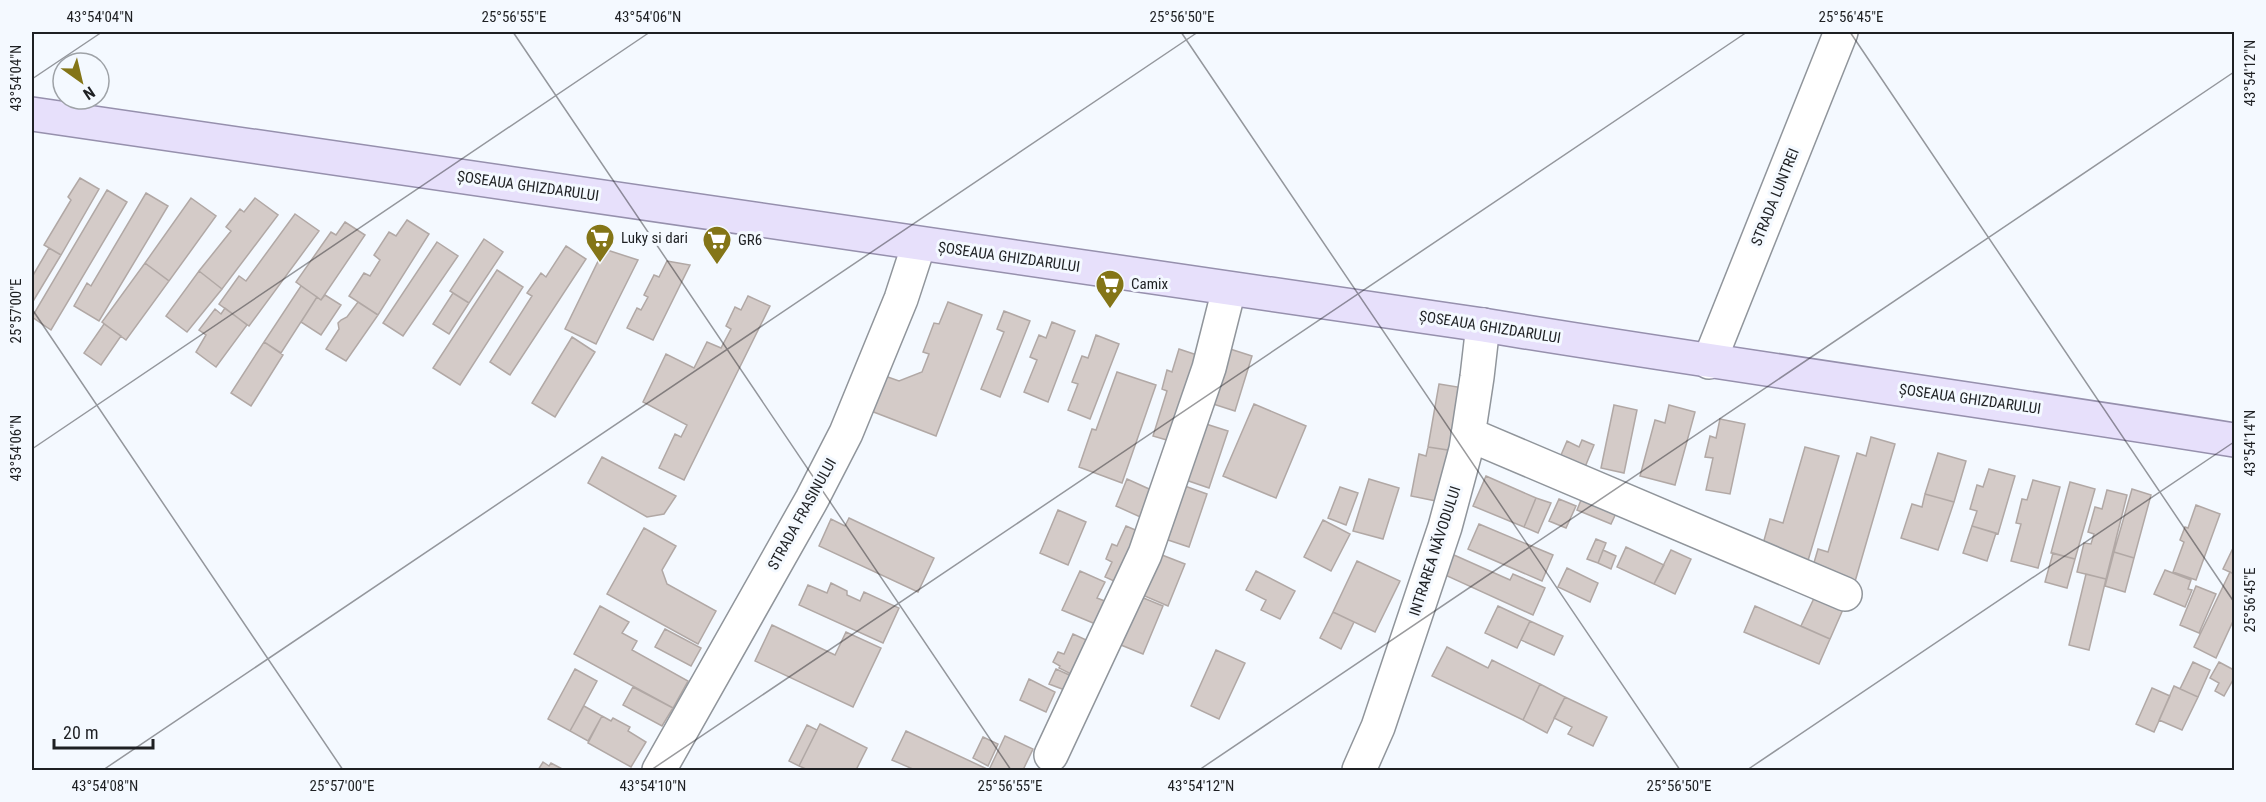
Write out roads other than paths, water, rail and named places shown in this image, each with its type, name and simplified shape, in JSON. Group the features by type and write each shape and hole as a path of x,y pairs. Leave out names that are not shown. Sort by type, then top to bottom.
{"main road":[{"name":"ȘOSEAUA GHIZDARULUI","path":"32,114 1483,325 1709,362 2045,410 2235,440"}],"street":[{"name":"STRADA LUNTREI","path":"1709,362 1841,32"},
{"name":"STRADA FRASINULUI","path":"659,771 846,433 901,298 918,244"},
{"path":"1051,755 1144,554 1209,368 1229,289"},
{"name":"INTRAREA NĂVODULUI","path":"1359,771 1378,727 1445,527 1468,434 1483,325"},
{"path":"1468,434 1845,594"}],"place":[{"name":"Luky si dari","path":"600,264"},
{"name":"GR6","path":"717,266"},
{"name":"Camix","path":"1110,310"}]}
